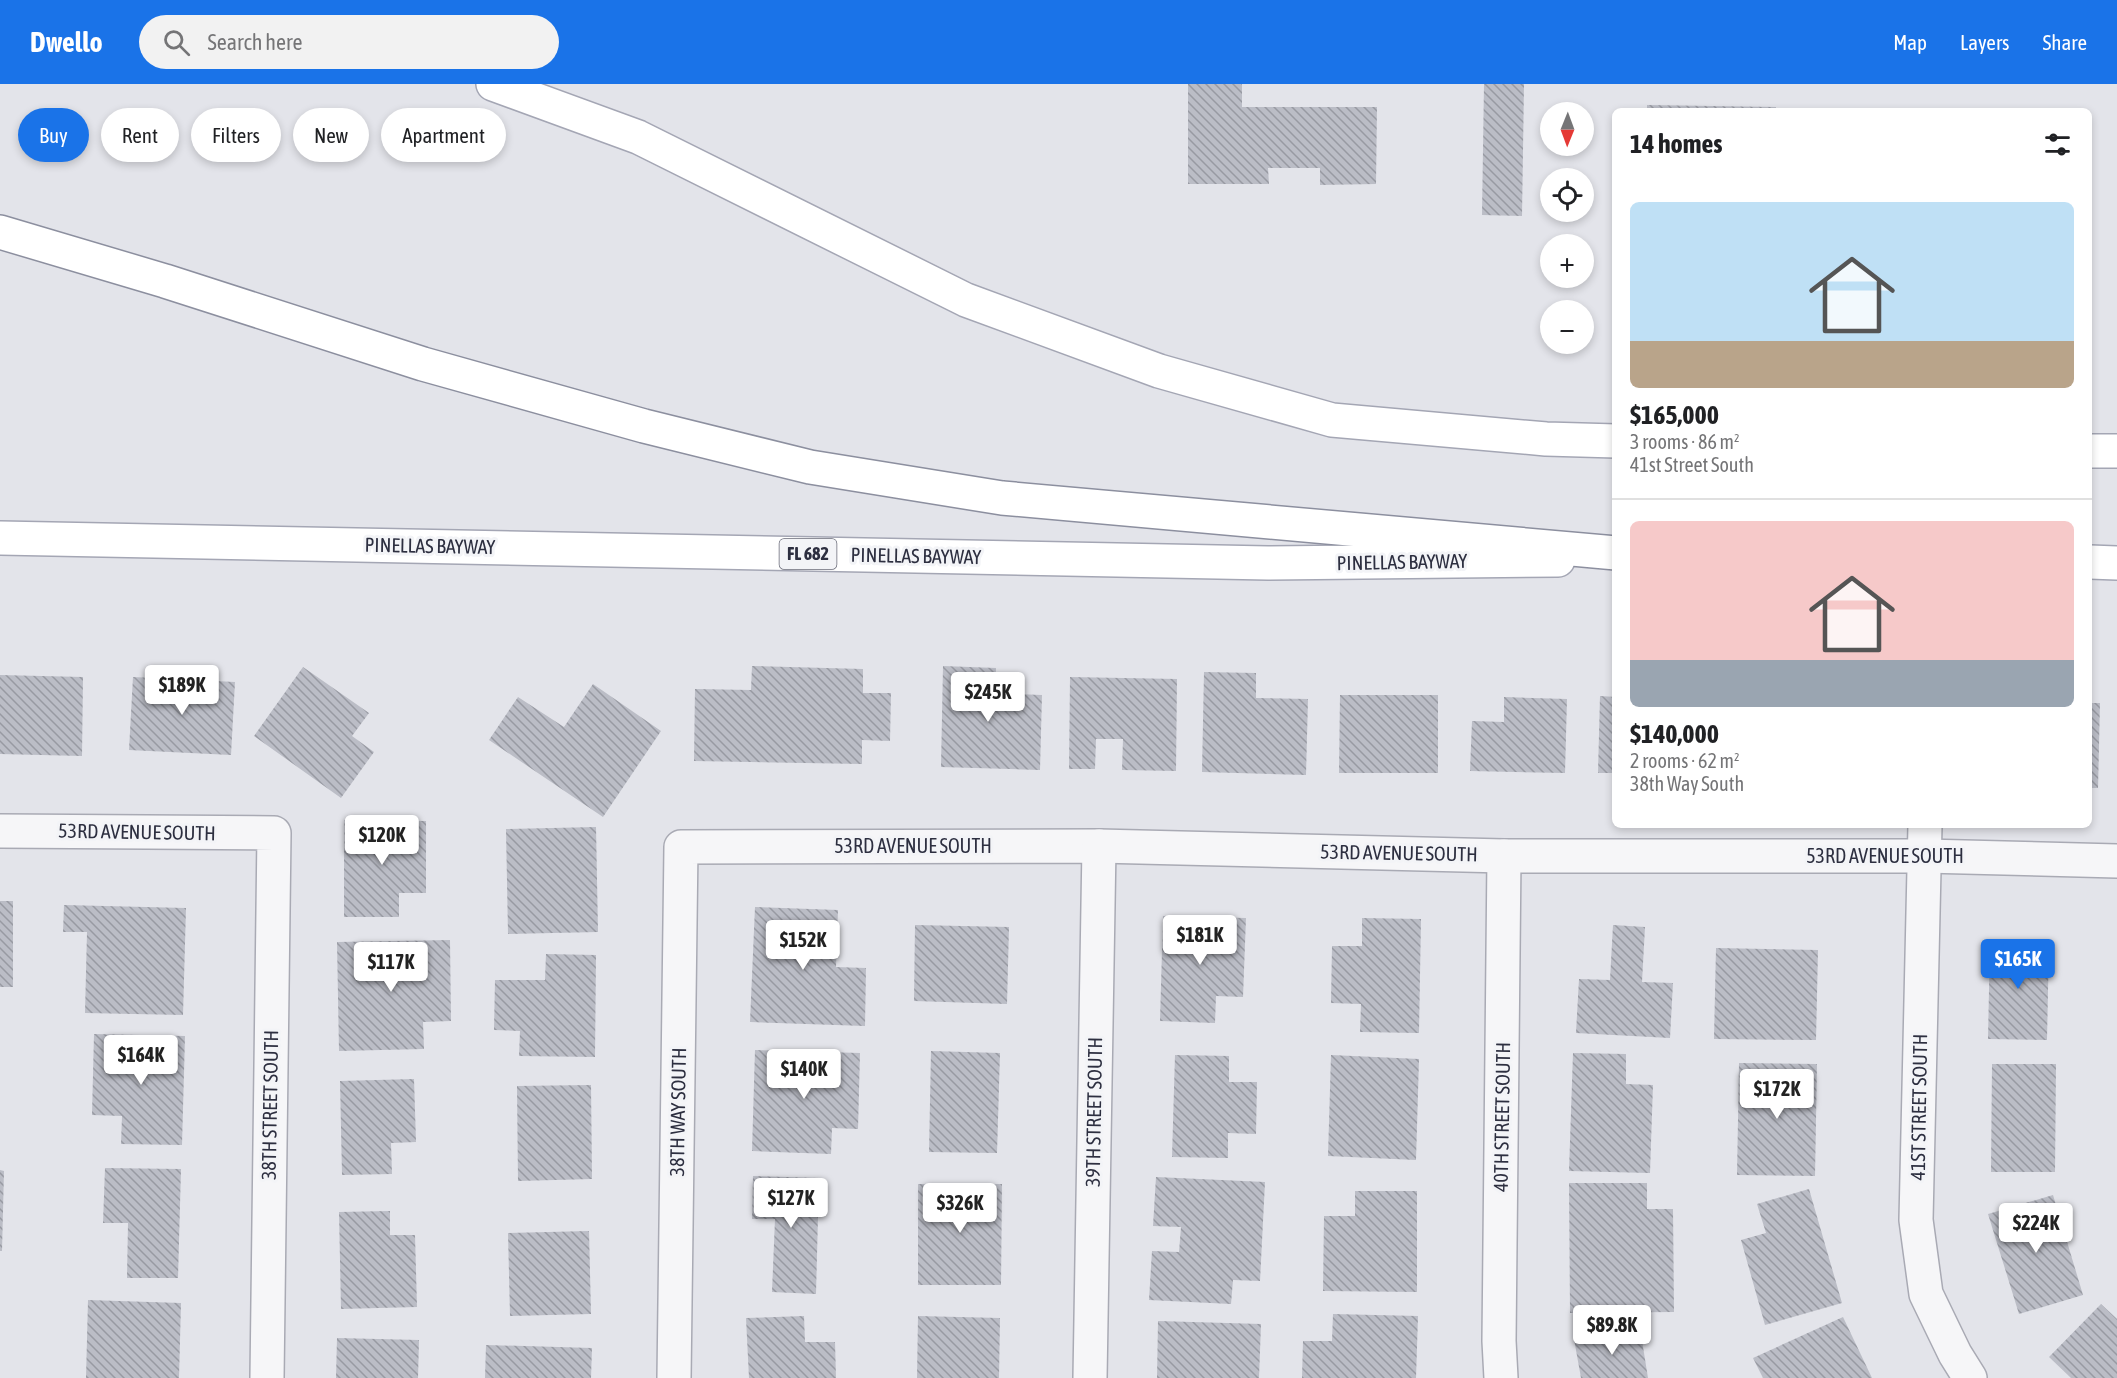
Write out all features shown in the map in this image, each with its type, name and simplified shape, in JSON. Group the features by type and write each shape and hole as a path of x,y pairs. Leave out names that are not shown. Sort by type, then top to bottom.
{"main road":[{"path":"493,84 638,137 966,300 1159,371 1332,420 1546,439 1612,441"},
{"path":"0,232 165,281 423,364 644,426 810,467 1002,498 1612,553"},
{"path":"2092,451 2117,451"},
{"name":"PINELLAS BAYWAY","path":"0,538 1268,563 1612,559"},
{"path":"2092,562 2117,563"}],"street":[{"name":"53RD AVENUE SOUTH","path":"0,831 274,833"},
{"name":"38TH STREET SOUTH","path":"267,1378 274,833"},
{"name":"53RD AVENUE SOUTH","path":"681,847 1099,846 1504,856 1925,840 2117,861"},
{"name":"41ST STREET SOUTH","path":"1925,840 1916,1220 1926,1294 1955,1354 1970,1378"},
{"name":"39TH STREET SOUTH","path":"1089,1378 1099,846"},
{"name":"38TH WAY SOUTH","path":"674,1378 681,847"},
{"name":"40TH STREET SOUTH","path":"1501,1378 1499,1341 1504,856"}],"building":[{"path":"1188,84 1242,84 1242,107 1377,107 1376,184 1320,185 1320,168 1268,168 1269,184 1188,184"},
{"path":"1484,84 1524,84 1522,216 1482,215"},
{"path":"1647,105 1776,107 1776,108 1647,108"},
{"path":"752,666 863,669 863,693 891,693 890,741 862,740 862,764 694,761 695,689 751,690"},
{"path":"943,666 996,668 995,693 1042,695 1040,770 941,767"},
{"path":"303,667 369,713 352,736 374,752 341,798 254,736"},
{"path":"1204,672 1256,673 1256,698 1308,699 1306,775 1202,772"},
{"path":"0,675 83,677 82,756 0,754"},
{"path":"133,677 235,682 231,755 129,750"},
{"path":"1070,677 1177,679 1176,771 1122,770 1123,739 1096,739 1095,769 1069,769"},
{"path":"593,684 661,731 603,817 489,740 518,697 564,727"},
{"path":"1340,695 1438,695 1438,773 1339,773"},
{"path":"1600,696 1612,697 1612,773 1598,773"},
{"path":"1504,697 1567,699 1565,773 1470,771 1472,721 1504,722"},
{"path":"2092,703 2100,703 2098,788 2092,788"},
{"path":"344,820 426,821 426,893 399,893 399,917 344,917"},
{"path":"596,827 598,932 508,934 506,829"},
{"path":"0,901 13,901 13,987 0,987"},
{"path":"64,905 186,908 183,1015 85,1013 87,932 63,932"},
{"path":"755,907 838,910 836,967 866,968 865,1026 750,1022"},
{"path":"1163,916 1246,918 1243,997 1216,996 1215,1023 1160,1021"},
{"path":"1362,918 1421,919 1419,1033 1360,1032 1361,1004 1331,1003 1332,946 1362,946"},
{"path":"915,925 1009,927 1007,1004 914,1001"},
{"path":"1613,925 1645,927 1642,982 1673,983 1670,1038 1576,1033 1579,979 1610,980"},
{"path":"450,940 451,1021 423,1022 424,1049 339,1051 337,942"},
{"path":"1990,941 2049,942 2047,1040 1988,1039"},
{"path":"1716,948 1818,950 1816,1040 1714,1039"},
{"path":"546,954 596,955 595,1057 519,1056 520,1031 494,1030 495,980 545,980"},
{"path":"94,1034 185,1036 182,1145 121,1144 122,1116 92,1115"},
{"path":"755,1050 860,1053 858,1129 832,1128 831,1154 752,1151"},
{"path":"931,1051 1000,1053 997,1153 929,1152"},
{"path":"1573,1053 1626,1054 1626,1084 1653,1085 1650,1173 1569,1171"},
{"path":"1175,1055 1229,1056 1229,1082 1257,1082 1256,1134 1228,1133 1228,1158 1172,1157"},
{"path":"1331,1055 1419,1059 1416,1160 1328,1156"},
{"path":"1739,1063 1817,1064 1815,1176 1737,1175"},
{"path":"1992,1064 2056,1064 2055,1172 1991,1172"},
{"path":"414,1079 416,1142 391,1143 392,1174 342,1175 340,1081"},
{"path":"591,1085 592,1179 518,1181 517,1086"},
{"path":"105,1168 181,1169 178,1278 127,1278 128,1223 103,1223"},
{"path":"0,1170 4,1171 2,1251 0,1251"},
{"path":"753,1176 819,1178 816,1294 772,1292 775,1219 752,1219"},
{"path":"1156,1177 1265,1182 1260,1281 1233,1280 1231,1304 1149,1300 1152,1251 1179,1252 1181,1227 1153,1226"},
{"path":"1569,1183 1647,1183 1647,1209 1673,1209 1674,1312 1570,1313"},
{"path":"918,1184 1002,1184 1001,1285 918,1285"},
{"path":"1809,1189 1842,1303 1765,1325 1741,1240 1766,1233 1757,1204"},
{"path":"1355,1191 1417,1191 1417,1292 1323,1291 1324,1216 1355,1216"},
{"path":"2053,1195 2083,1295 2019,1314 1988,1214"},
{"path":"390,1211 390,1235 415,1235 417,1307 341,1309 339,1212"},
{"path":"589,1231 591,1314 510,1316 508,1233"},
{"path":"88,1300 181,1303 179,1378 86,1378"},
{"path":"2101,1304 2117,1319 2117,1378 2071,1378 2049,1357"},
{"path":"1333,1314 1418,1316 1416,1378 1302,1378 1303,1341 1332,1341"},
{"path":"804,1316 805,1342 835,1342 836,1378 749,1378 746,1318"},
{"path":"918,1316 1000,1318 999,1378 917,1378"},
{"path":"1843,1317 1872,1378 1763,1378 1753,1358"},
{"path":"1158,1321 1261,1324 1259,1378 1157,1378"},
{"path":"1640,1328 1648,1378 1581,1378 1574,1339"},
{"path":"337,1338 419,1340 418,1378 336,1378"},
{"path":"486,1345 592,1348 591,1378 485,1378"}]}
